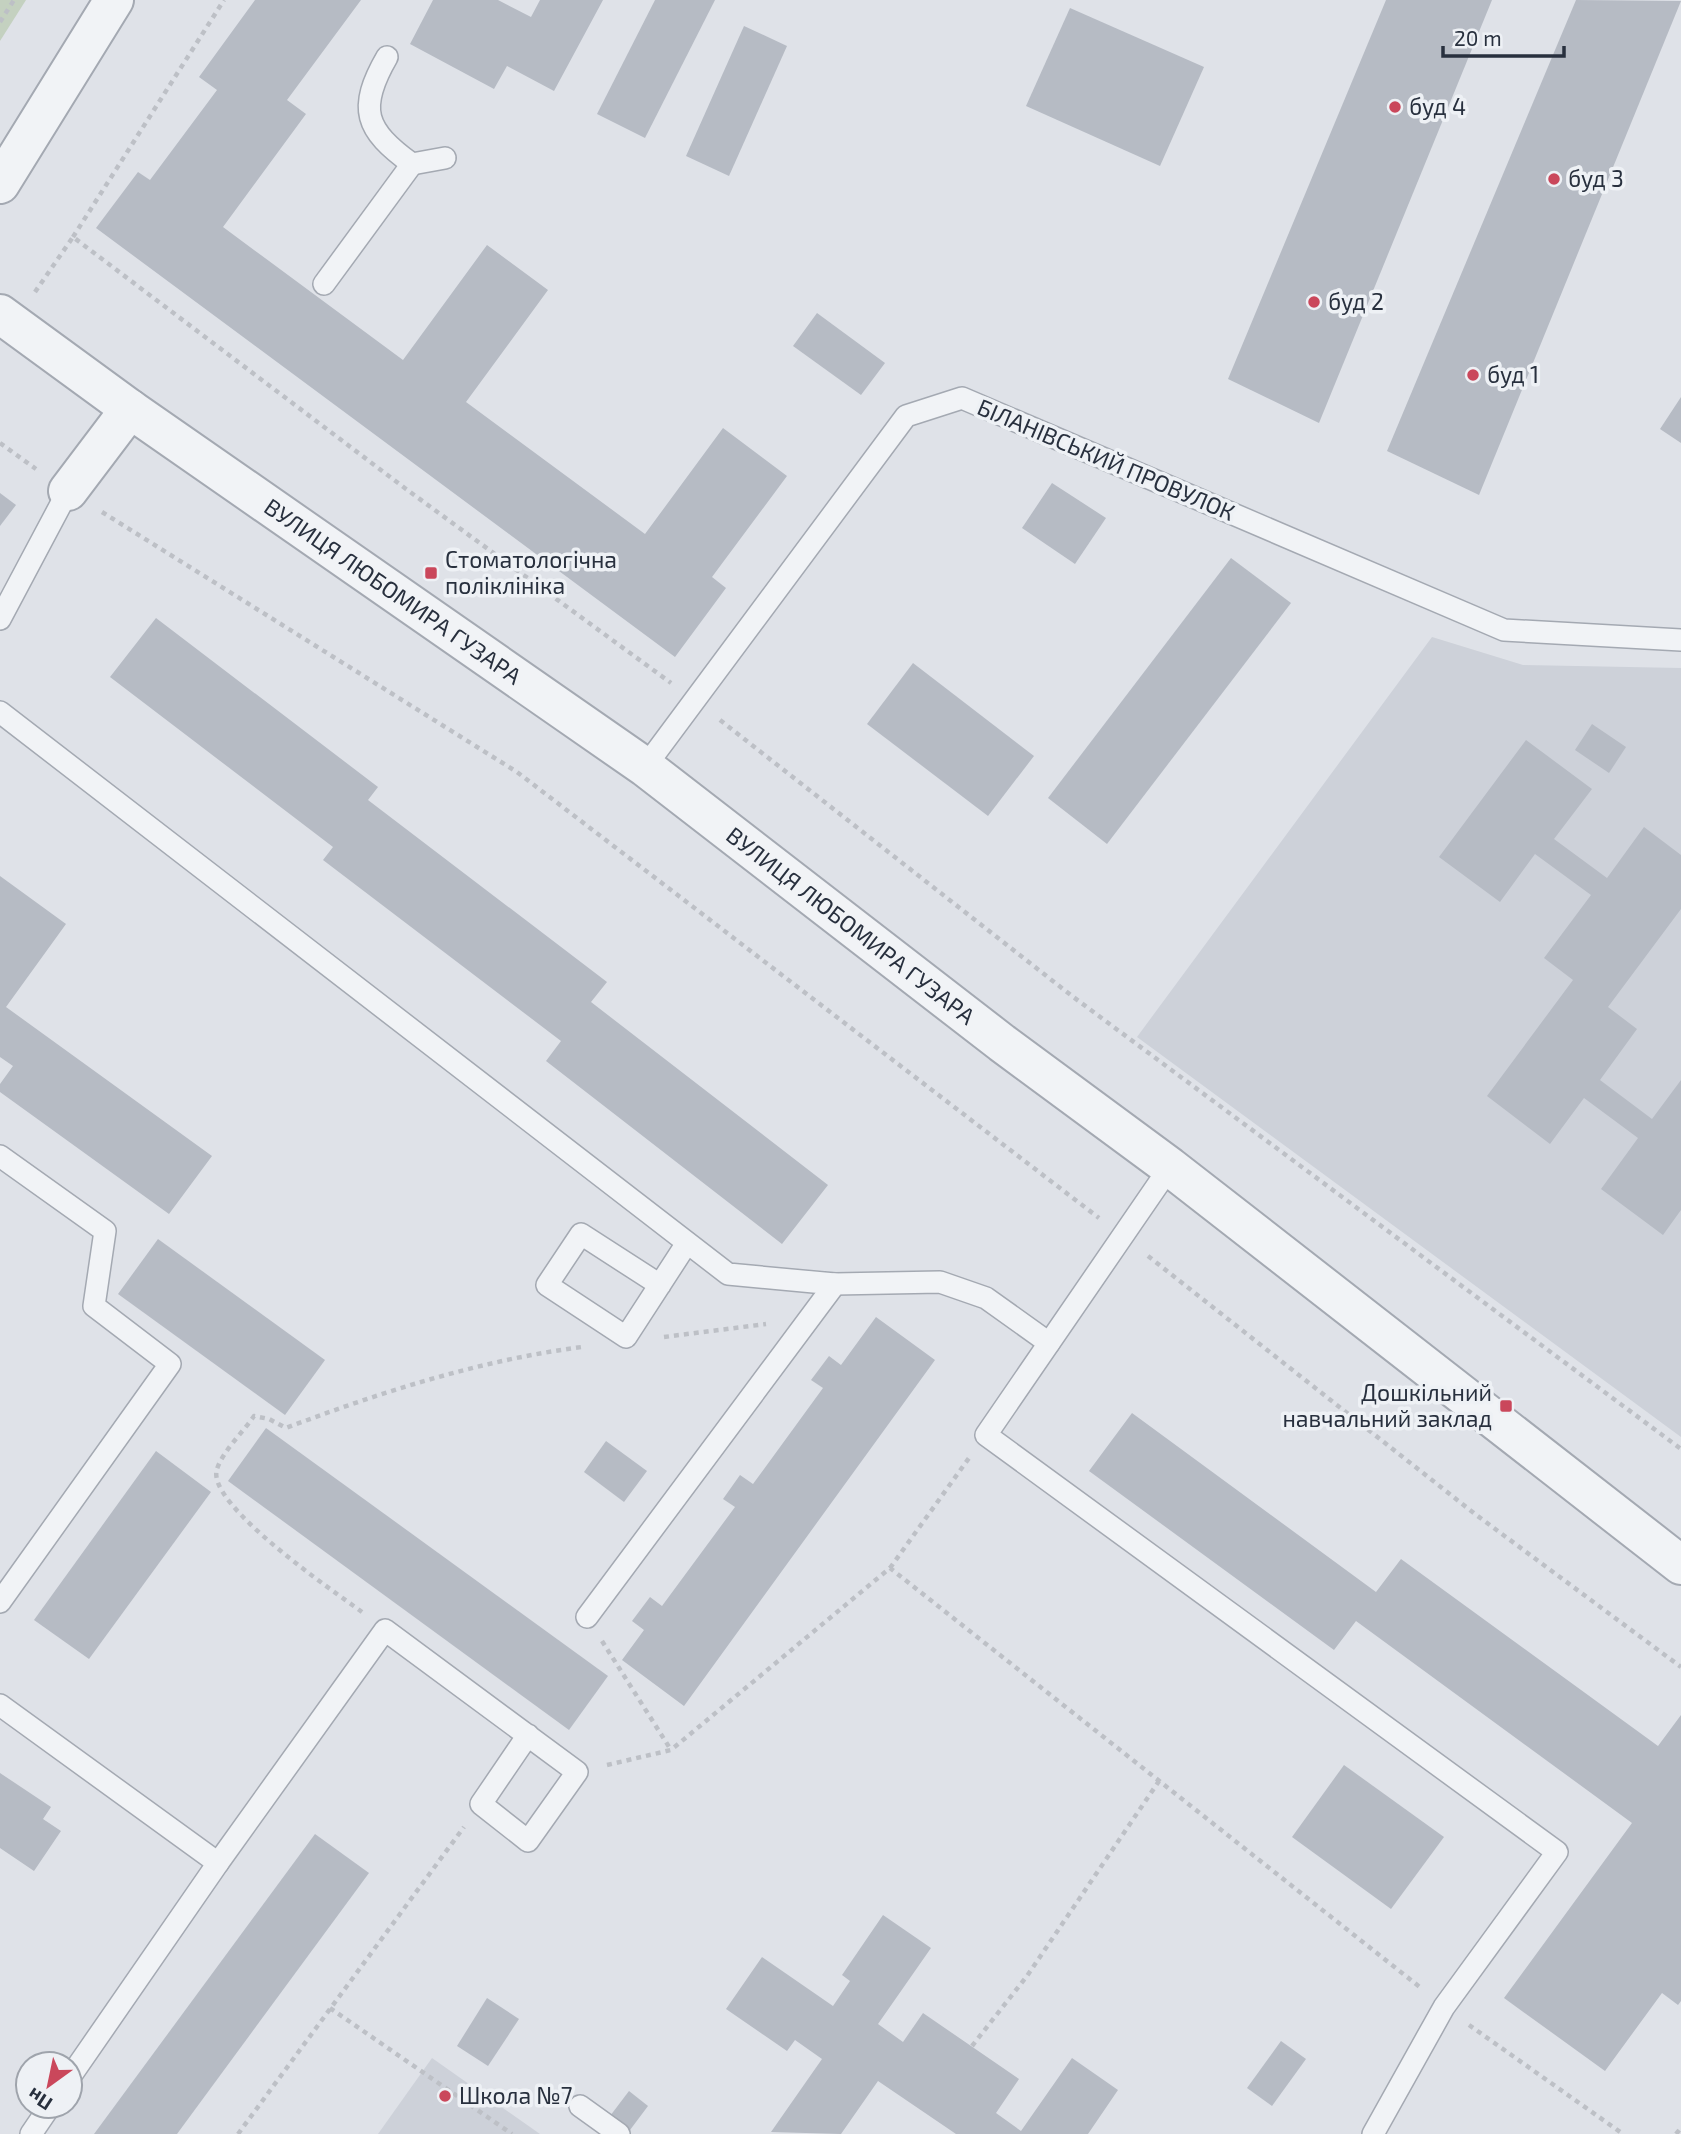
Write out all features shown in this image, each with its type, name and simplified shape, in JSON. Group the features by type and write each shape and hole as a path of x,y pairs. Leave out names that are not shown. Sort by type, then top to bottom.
{"street":[{"path":"0,184 114,0"},
{"name":"ВУЛИЦЯ ЛЮБОМИРА ГУЗАРА","path":"7,318 130,409 645,767 1002,1043 1170,1167 1681,1565"},
{"path":"68,491 130,409"}],"lane":[{"path":"387,57 370,93 369,116 379,137 412,164"},
{"path":"324,284 412,164 445,158"},
{"name":"БІЛАНІВСЬКИЙ ПРОВУЛОК","path":"645,767 906,416 962,398 1504,630 1681,640"},
{"path":"0,619 68,491"},
{"path":"0,712 728,1274 835,1284 940,1282 986,1298 1049,1343"},
{"path":"0,1156 105,1231 94,1306 170,1364 0,1602"},
{"path":"1170,1167 986,1435 1557,1852 1444,2007 1373,2134"},
{"path":"660,1285 581,1234 547,1285 626,1337 660,1285 687,1243"},
{"path":"587,1617 835,1284"},
{"path":"84,2057 218,1863 385,1630 528,1735 577,1772 528,1842 481,1804 528,1735"},
{"path":"0,1705 218,1863"},
{"path":"580,2106 619,2134"}],"path":[{"path":"0,22 14,0"},
{"path":"7,318 73,237 224,0"},
{"path":"73,237 406,489 695,700 1072,996 1681,1449"},
{"path":"0,443 68,491 517,772 1123,1237 1475,1514 1681,1667"},
{"path":"653,1338 809,1319"},
{"path":"385,1630 263,1539 217,1484 217,1470 254,1416 270,1419 286,1428 372,1397 488,1364 588,1346"},
{"path":"577,1772 671,1750 890,1569 986,1435"},
{"path":"890,1569 1444,2007 1623,2134"},
{"path":"587,1617 671,1750"},
{"path":"972,2046 1027,1976 1159,1781"},
{"path":"238,2134 481,1804"},
{"path":"330,2008 512,2134"},
{"path":"1676,2134 1681,2127"}],"shaded area":[{"path":"1432,637 1523,665 1681,668 1681,1437 1137,1037"},
{"name":"Школа №7","path":"432,2058 540,2134 378,2134"}],"green space":[{"path":"0,0 26,0 0,41"}],"building":[{"path":"255,0 361,0 287,100 306,114 223,227 403,360 487,245 548,290 466,402 645,534 723,428 787,476 712,577 726,588 675,657 96,228 138,172 150,180 217,90 199,77"},
{"path":"433,0 498,0 531,17 540,0 603,0 554,91 507,66 494,89 410,44"},
{"path":"655,0 715,0 645,138 597,114"},
{"path":"1386,0 1492,0 1319,423 1228,379"},
{"path":"1576,0 1681,1 1479,495 1387,451"},
{"path":"1070,8 1204,67 1160,166 1026,106"},
{"path":"744,26 787,46 729,176 686,156"},
{"path":"817,313 885,363 861,395 793,346"},
{"path":"1681,397 1681,443 1660,429"},
{"path":"1052,483 1106,518 1075,564 1022,528"},
{"path":"0,493 16,505 0,526"},
{"path":"1231,558 1291,603 1107,844 1048,798"},
{"path":"156,618 378,787 368,800 607,982 591,1002 828,1185 782,1244 546,1061 561,1041 323,860 333,847 110,677"},
{"path":"913,663 1034,756 988,816 867,724"},
{"path":"1592,724 1626,747 1609,773 1575,750"},
{"path":"1526,740 1592,789 1554,839 1607,878 1644,827 1681,855 1681,909 1608,1007 1637,1029 1600,1080 1652,1119 1681,1080 1681,1210 1663,1235 1601,1189 1638,1138 1584,1098 1550,1144 1487,1096 1573,980 1544,958 1591,895 1535,854 1500,902 1439,857"},
{"path":"0,876 66,924 6,1007 212,1156 169,1214 0,1092 0,1084 13,1066 0,1057"},
{"path":"158,1239 325,1360 285,1415 118,1294"},
{"path":"876,1317 935,1360 684,1706 622,1660 644,1630 632,1621 650,1597 662,1606 735,1507 723,1499 740,1475 753,1484 823,1388 811,1380 829,1356 841,1365"},
{"path":"1132,1413 1376,1592 1401,1559 1658,1746 1681,1715 1681,2001 1678,2005 1662,1993 1605,2071 1504,1998 1632,1823 1356,1621 1334,1650 1089,1471"},
{"path":"266,1428 608,1676 569,1730 228,1481"},
{"path":"606,1441 647,1471 624,1502 584,1472"},
{"path":"156,1451 211,1492 89,1659 34,1620"},
{"path":"1344,1765 1444,1837 1391,1909 1292,1837"},
{"path":"0,1773 51,1807 43,1819 61,1831 34,1871 0,1848"},
{"path":"315,1834 369,1873 177,2134 94,2134"},
{"path":"883,1915 931,1948 878,2024 903,2042 923,2013 1019,2079 996,2113 1021,2131 1072,2058 1118,2090 1088,2134 956,2134 878,2081 841,2134 771,2132 822,2059 795,2040 787,2051 726,2009 762,1957 833,2006 850,1981 842,1975"},
{"path":"487,1998 519,2019 488,2066 457,2046"},
{"path":"1281,2041 1306,2059 1272,2106 1247,2088"},
{"path":"629,2091 648,2106 627,2134 607,2120"}],"place":[{"name":"буд 4","path":"1395,107"},
{"name":"буд 3","path":"1554,179"},
{"name":"буд 2","path":"1314,302"},
{"name":"буд 1","path":"1473,375"},
{"name":"Стоматологічна поліклініка","path":"431,573"},
{"name":"Дошкільний навчальний заклад","path":"1506,1406"},
{"name":"Школа №7","path":"445,2096"}]}
